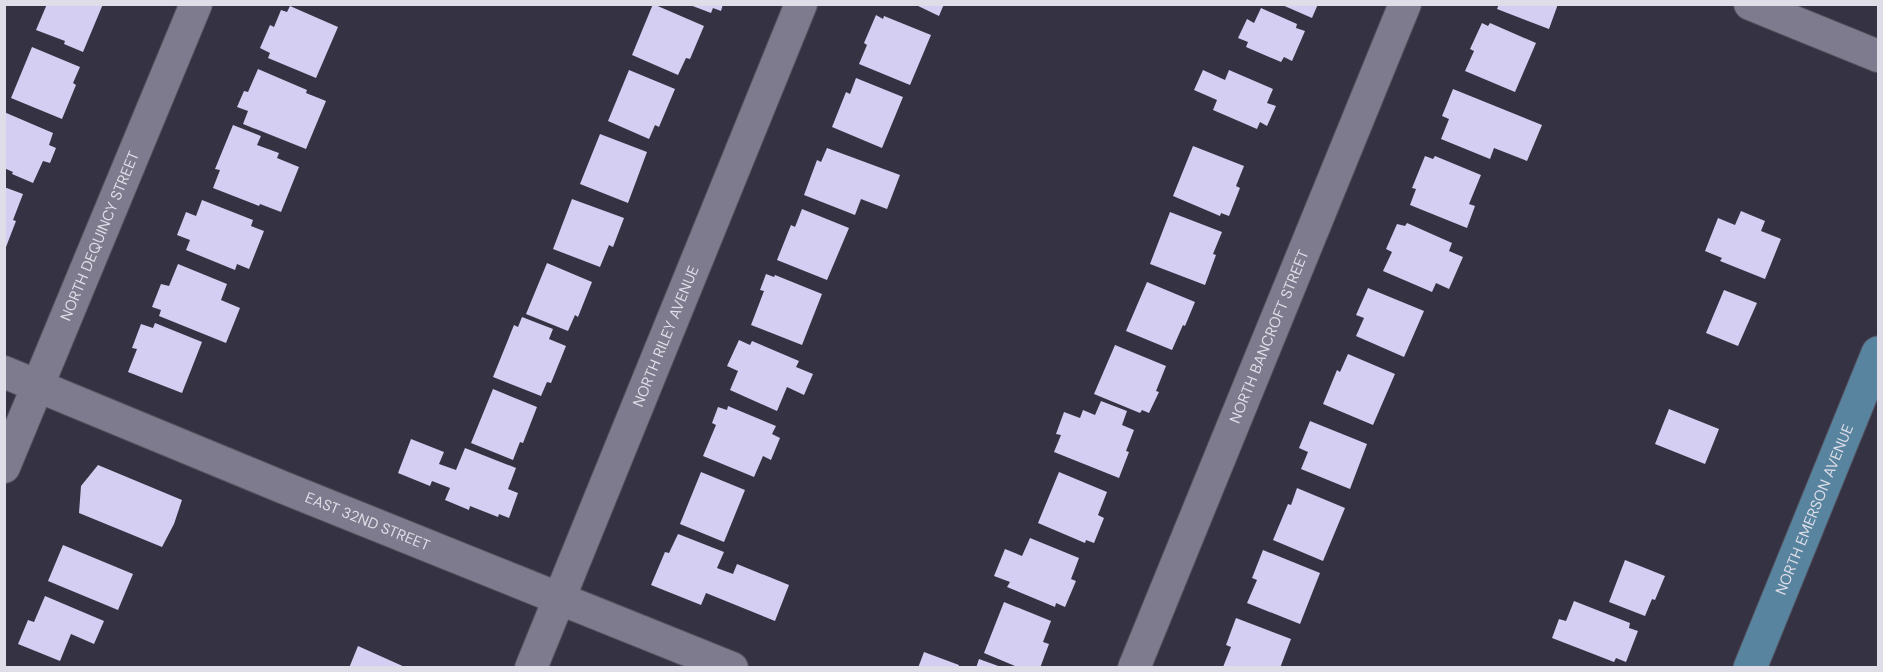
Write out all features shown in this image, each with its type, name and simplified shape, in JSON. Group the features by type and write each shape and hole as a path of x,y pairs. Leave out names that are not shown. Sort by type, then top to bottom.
{"main road":[{"name":"NORTH EMERSON AVENUE","path":"1750,668 1878,352"}],"street":[{"name":"NORTH DEQUINCY STREET","path":"4,467 196,4"},
{"name":"NORTH RILEY AVENUE","path":"531,668 801,4"},
{"name":"NORTH BANCROFT STREET","path":"1134,668 1405,4"},
{"path":"1750,4 1878,56"},
{"name":"EAST 32ND STREET","path":"4,372 282,487 732,668"}],"building":[{"path":"47,4 103,4 83,52 64,44 65,41 36,30"},
{"path":"653,4 704,26 690,59 686,58 678,75 632,55"},
{"path":"723,4 721,11 713,8 711,13 690,5"},
{"path":"914,4 944,4 939,16"},
{"path":"1280,4 1318,4 1312,18"},
{"path":"1499,4 1558,4 1549,29 1497,9"},
{"path":"290,6 338,27 316,78 268,58 270,53 260,48 270,25 274,27 281,10 287,12"},
{"path":"1261,8 1297,24 1296,28 1305,31 1292,61 1284,57 1281,62 1246,47 1248,42 1238,38 1247,19 1254,23"},
{"path":"876,15 931,35 910,85 859,64 867,45 864,43"},
{"path":"1482,23 1488,26 1490,23 1536,43 1515,92 1465,71 1474,51 1470,49"},
{"path":"32,47 80,67 73,83 76,85 62,119 11,98"},
{"path":"258,69 307,90 306,93 326,101 306,149 243,124 248,111 237,107 244,91 248,92"},
{"path":"629,70 675,89 659,127 655,125 649,139 608,121"},
{"path":"1203,70 1225,80 1229,70 1273,89 1267,103 1276,106 1267,126 1260,122 1257,129 1213,110 1217,100 1194,90"},
{"path":"856,78 903,97 882,148 832,127 846,92 850,94"},
{"path":"1453,89 1542,125 1527,161 1494,148 1490,159 1441,139 1449,119 1442,116"},
{"path":"4,112 53,133 49,145 56,148 50,163 43,161 33,183 4,168"},
{"path":"233,125 261,136 257,145 279,153 277,158 299,167 281,212 213,188 220,170 215,169"},
{"path":"600,134 647,152 628,203 580,184"},
{"path":"1193,146 1244,166 1236,186 1240,188 1229,216 1221,213 1220,216 1173,196"},
{"path":"827,148 900,175 887,209 861,199 855,215 804,195 817,160 821,162"},
{"path":"1425,156 1433,159 1435,156 1481,175 1469,204 1475,206 1467,228 1410,205 1416,189 1412,188"},
{"path":"4,187 23,194 6,247 4,246"},
{"path":"572,199 624,218 613,247 609,245 600,267 553,249"},
{"path":"202,200 253,220 251,226 264,231 249,269 237,264 235,270 186,250 190,240 177,235 186,212 196,216"},
{"path":"802,209 849,228 827,280 777,260 791,225 795,227"},
{"path":"1741,211 1765,221 1761,231 1781,239 1765,279 1720,261 1722,258 1705,251 1718,218 1735,225"},
{"path":"1170,212 1222,232 1213,254 1216,255 1205,285 1150,264"},
{"path":"1407,223 1452,243 1449,251 1463,257 1449,289 1436,283 1432,292 1383,271 1392,252 1386,249 1397,224 1405,226"},
{"path":"547,263 592,282 578,317 575,315 568,331 526,314"},
{"path":"178,264 227,284 221,300 240,308 226,343 159,316 161,310 152,307 161,284 169,286"},
{"path":"766,274 774,277 775,275 822,294 802,345 751,325 764,291 760,290"},
{"path":"1147,282 1195,302 1172,350 1126,331"},
{"path":"1368,288 1424,311 1404,357 1356,336 1364,318 1356,315"},
{"path":"1724,290 1757,303 1738,346 1706,333"},
{"path":"522,317 553,329 549,339 566,346 551,383 547,382 541,396 493,377 514,325 518,327"},
{"path":"155,323 202,342 182,393 128,372 137,349 132,348 141,324 153,328"},
{"path":"739,340 750,345 752,341 799,361 796,367 813,374 804,395 787,387 777,411 730,390 738,371 727,366"},
{"path":"1115,345 1166,366 1156,391 1159,392 1149,413 1142,410 1140,413 1094,394"},
{"path":"1348,354 1395,374 1373,425 1323,404 1337,370 1340,372"},
{"path":"493,389 537,407 523,443 520,442 513,460 471,443"},
{"path":"1101,401 1127,411 1122,425 1134,430 1119,478 1054,452 1061,435 1056,434 1064,412 1080,418 1083,410 1095,415"},
{"path":"728,406 776,426 772,434 780,438 771,460 763,456 754,477 703,456 716,425 712,423 718,407 727,410"},
{"path":"1669,409 1719,429 1705,464 1655,444"},
{"path":"1310,421 1367,444 1350,489 1301,469 1308,452 1299,448"},
{"path":"411,439 444,452 439,464 456,470 465,448 516,468 508,489 518,493 509,518 499,514 498,517 470,506 469,510 445,500 450,488 432,481 430,486 398,473"},
{"path":"98,465 182,500 174,524 162,547 79,513 81,486"},
{"path":"701,472 745,490 724,542 680,524"},
{"path":"1059,472 1107,492 1098,515 1104,518 1094,543 1086,540 1085,543 1038,523"},
{"path":"1297,488 1345,508 1323,561 1273,540"},
{"path":"678,534 724,552 717,568 733,574 737,564 789,585 775,621 706,593 701,605 651,585 665,552 669,553"},
{"path":"1030,538 1079,558 1071,579 1076,581 1065,607 1056,603 1055,607 1007,587 1010,582 994,576 1005,549 1022,556"},
{"path":"63,545 133,574 118,610 48,581"},
{"path":"1263,550 1320,573 1300,624 1247,603 1257,580 1252,578"},
{"path":"1625,560 1665,576 1645,616 1609,602"},
{"path":"45,596 104,621 94,644 71,634 60,661 18,644 28,620 34,622"},
{"path":"1574,601 1630,623 1629,628 1638,631 1626,662 1616,658 1614,662 1552,638 1559,619 1566,621"},
{"path":"1004,602 1051,621 1043,642 1049,644 1040,668 1020,668 984,653"},
{"path":"1236,618 1291,639 1280,668 1223,667 1231,647 1226,645"},
{"path":"358,646 407,668 349,668"},
{"path":"924,652 959,665 958,668 918,668"},
{"path":"979,659 1001,667 1001,668 976,668"}]}
